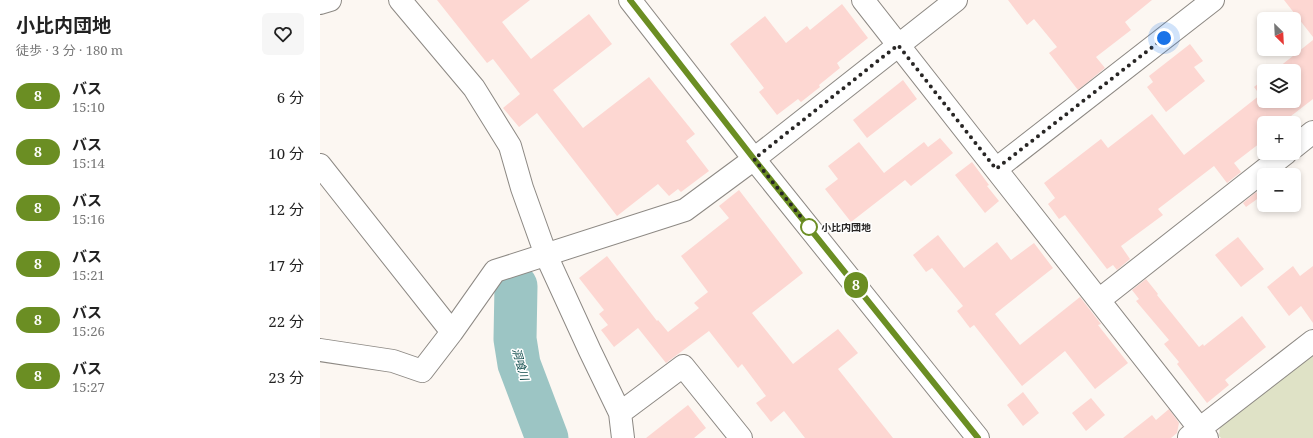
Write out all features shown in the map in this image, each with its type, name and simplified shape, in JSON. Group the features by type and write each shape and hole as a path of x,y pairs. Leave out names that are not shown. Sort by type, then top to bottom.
{"street":[{"path":"320,3 330,0"},
{"path":"400,0 474,88 510,146 522,188 546,255 620,413 624,438"},
{"path":"630,0 754,159 978,438"},
{"path":"863,0 1099,300 1199,435 1313,341"},
{"path":"320,350 393,361 422,371 452,332 495,271 685,210 754,159 956,0"},
{"path":"996,169 1213,0"},
{"path":"1301,141 1313,132"},
{"path":"1099,300 1277,160"},
{"path":"320,165 452,332"},
{"path":"620,413 683,366 742,438"}],"green space":[{"path":"1313,353 1313,438 1221,438 1219,436 1220,426"}],"building":[{"path":"437,0 530,0 502,22 531,59 589,14 612,44 553,90 583,128 649,77 695,134 686,141 709,171 681,192 678,189 669,196 658,184 617,216 537,113 519,127 503,108 520,94 493,59 487,63"},
{"path":"1008,0 1152,0 1125,22 1131,30 1096,57 1105,68 1078,90 1049,53 1057,47 1034,19 1027,25"},
{"path":"1284,0 1313,0 1313,37 1301,22 1301,12 1293,12"},
{"path":"842,4 868,38 837,63 840,68 819,85 820,87 801,102 798,99 777,115 759,92 764,88 730,44 765,16 786,43 807,26 810,30"},
{"path":"1313,40 1313,99 1291,116 1257,116 1257,145 1234,163 1241,172 1227,183 1214,166 1158,209 1163,215 1121,246 1130,259 1117,270 1113,265 1107,269 1065,215 1059,219 1048,204 1055,198 1044,183 1101,139 1108,148 1152,114 1184,155 1257,97 1257,108 1301,108 1301,64 1283,64 1293,56 1301,56 1301,50"},
{"path":"1190,44 1203,61 1194,67 1205,81 1166,112 1147,87 1153,82 1149,76"},
{"path":"903,80 917,99 867,138 853,120"},
{"path":"940,138 953,153 911,186 905,180 851,222 825,189 838,179 828,166 859,142 884,173 924,142 928,147"},
{"path":"972,162 989,185 987,186 999,201 985,213 955,175"},
{"path":"739,190 803,273 752,313 793,364 838,329 858,353 838,369 893,438 805,438 784,411 771,422 756,403 766,396 742,364 738,368 709,331 666,363 638,328 614,347 601,330 608,325 599,314 604,310 579,278 607,256 657,321 658,320 668,332 699,308 694,303 708,292 681,256 729,218 719,206"},
{"path":"1256,192 1257,193 1257,199 1246,207 1243,203"},
{"path":"938,235 964,268 997,242 1011,260 1034,243 1053,268 995,314 1020,345 1080,297 1101,324 1098,325 1128,363 1095,389 1065,351 1022,386 974,325 970,328 957,311 963,306 932,268 926,272 913,255"},
{"path":"1238,237 1264,269 1241,287 1215,255"},
{"path":"1293,266 1300,276 1313,266 1313,323 1301,306 1289,316 1267,287"},
{"path":"1146,279 1199,347 1203,344 1204,346 1242,316 1266,347 1225,380 1229,385 1207,403 1177,364 1179,362 1164,344 1169,340 1136,301 1139,299 1132,290"},
{"path":"1023,392 1039,413 1023,426 1007,405"},
{"path":"1091,398 1105,415 1086,431 1072,413"},
{"path":"688,405 706,428 694,438 646,438"},
{"path":"1169,409 1179,423 1177,433 1171,438 1123,438 1152,415 1156,420"}],"waterway":[{"name":"洞喰川","path":"516,286 515,339 519,364 547,438"}],"bus line":[{"name":"8","path":"630,0 754,159 978,438"}],"place":[{"name":"小比内団地","path":"809,227"}],"route":[{"path":"809,227 754,159 898,45 996,169 1164,38"}]}
